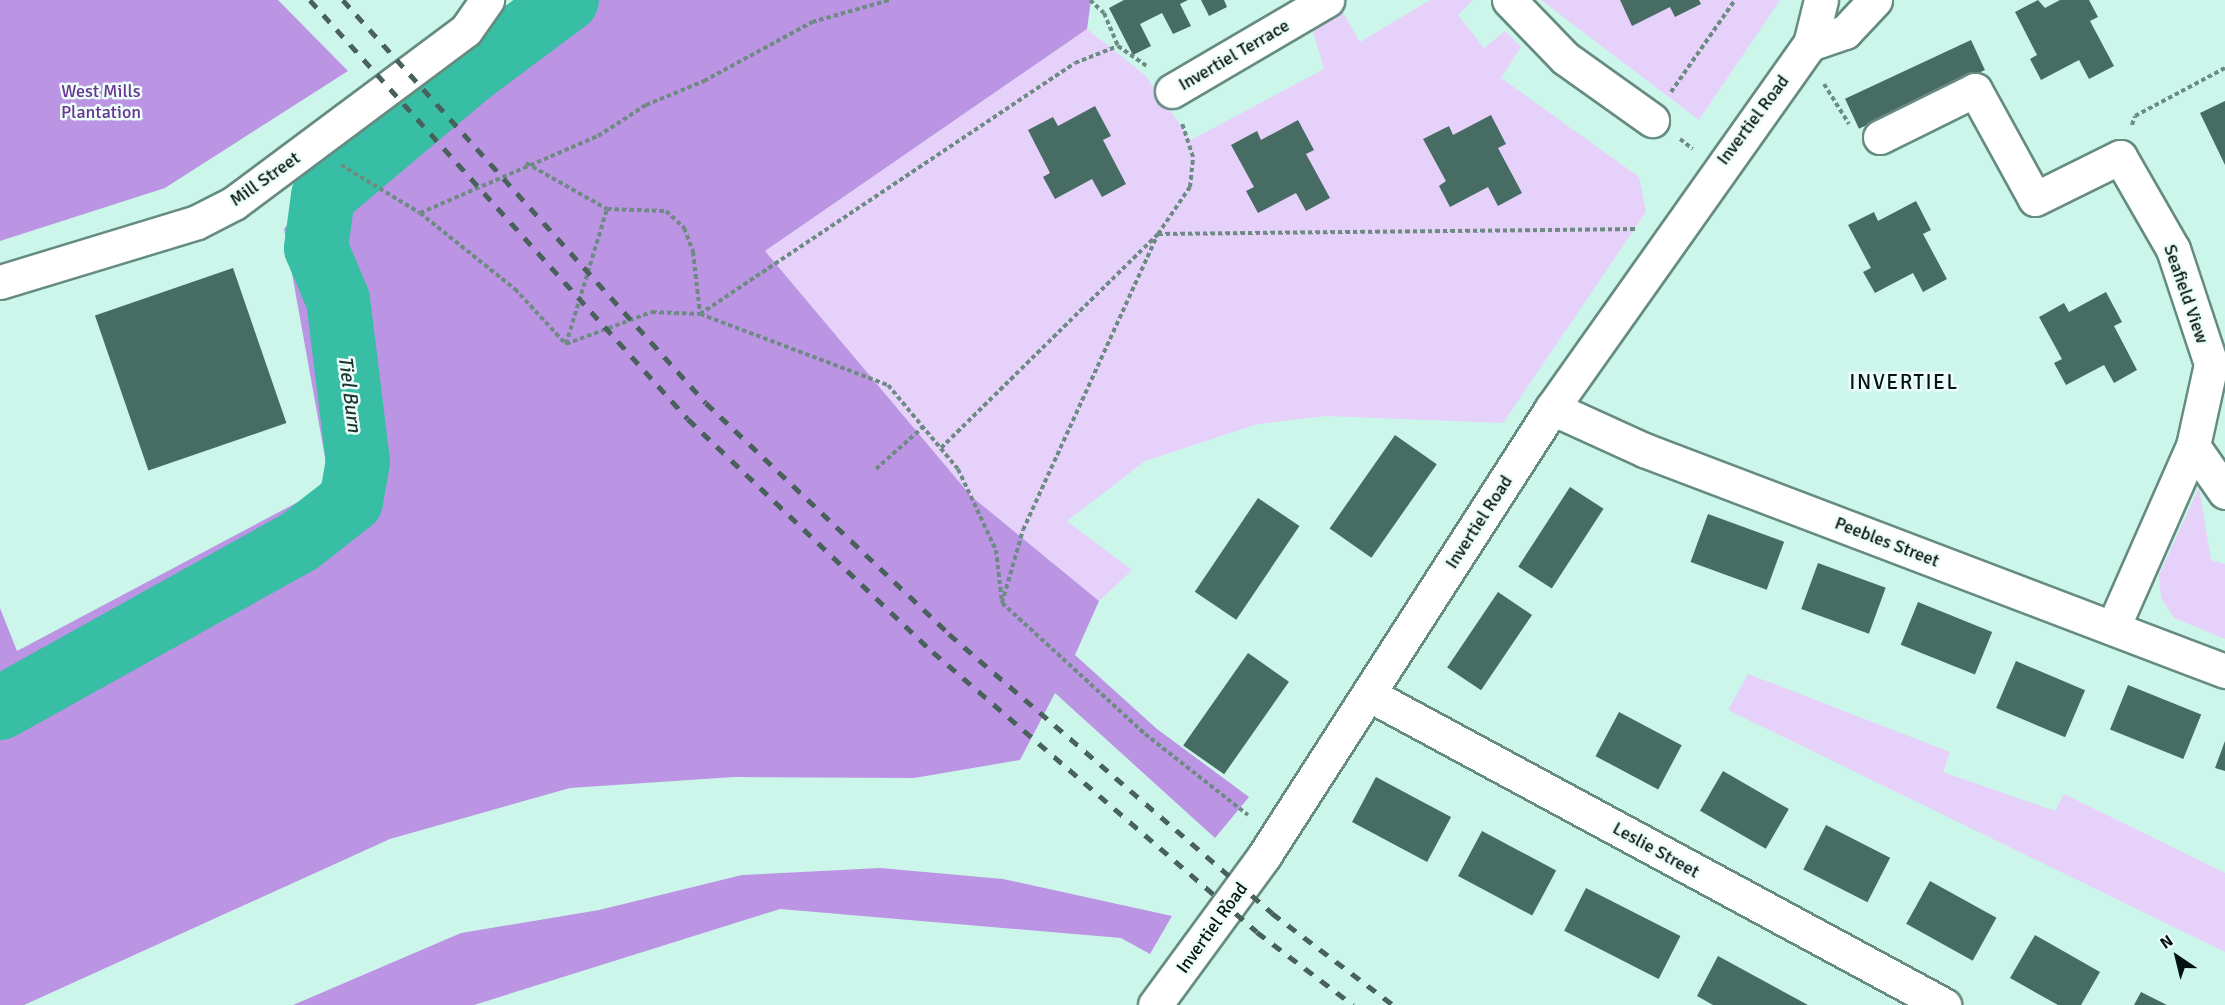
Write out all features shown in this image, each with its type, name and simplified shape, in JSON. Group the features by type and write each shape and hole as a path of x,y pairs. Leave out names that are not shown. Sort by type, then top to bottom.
{"street":[{"name":"Mill Street","path":"0,282 197,222 234,203 466,30 487,0"},
{"name":"Invertiel Terrace","path":"1172,91 1327,0"},
{"path":"1509,0 1565,58 1652,120"},
{"name":"Invertiel Road","path":"1155,1005 1264,855 1552,408 1718,166 1806,50 1821,0"},
{"path":"1806,50 1845,32 1875,0"},
{"path":"1880,137 1975,90 2035,199 2120,157"},
{"name":"Seafield View","path":"2113,627 2193,446 2211,364 2173,249 2120,157"},
{"name":"Peebles Street","path":"1552,408 1644,450 2225,671"},
{"path":"2193,446 2225,492"},
{"name":"Leslie Street","path":"1368,694 1944,1005"}],"path":[{"path":"420,213 526,163 598,136 646,105 704,81 812,22 890,0"},
{"path":"1002,603 1023,530 1158,234 1190,187 1192,167 1172,91 1118,46 1104,13 1090,0"},
{"path":"1718,166 1652,120 1735,0"},
{"path":"700,314 1075,63 1118,46"},
{"path":"1806,50 1863,147 1880,137"},
{"path":"2120,157 2135,116 2225,68"},
{"path":"314,145 384,195 420,213 515,289 566,344"},
{"path":"526,163 607,209 666,211 684,228 700,314"},
{"path":"566,344 607,209"},
{"path":"941,448 1158,234 1640,229"},
{"path":"566,344 652,312 700,314 888,385 958,469 996,550 1002,603 1145,734 1248,815"},
{"path":"876,469 923,427"}],"shaded area":[{"path":"1430,0 1473,0 1458,15 1484,48 1505,31 1521,47 1501,78 1639,177 1646,212 1503,423 1327,416 1258,424 1145,461 1067,521 1132,570 1099,601 971,496 765,251 1087,29 1145,75 1191,140 1324,69 1311,25 1341,9 1360,42"},
{"path":"1541,0 1780,0 1699,120"},
{"path":"2199,487 2211,560 2225,564 2225,639 2174,618 2161,598 2159,575"},
{"path":"1748,674 1950,752 1943,772 2055,811 2064,794 2225,873 2225,952 1728,710"}],"green space":[{"name":"West Mills Plantation","path":"0,0 278,0 348,71 165,188 0,241"},
{"path":"545,0 1091,0 1087,29 765,251 971,496 1099,601 1075,655 1157,729 1249,797 1215,838 1055,693 1020,760 914,778 734,777 570,788 390,839 24,1005 0,1005 0,608 17,651 330,485 284,229 319,185"},
{"path":"880,868 1003,879 1172,916 1150,954 1121,938 780,909 474,1005 293,1005 461,933 599,910 742,875"}],"building":[{"path":"1124,0 1188,0 1180,4 1191,26 1173,34 1162,13 1140,24 1151,46 1133,55 1109,8"},
{"path":"1201,0 1224,0 1227,7 1209,16"},
{"path":"1620,0 1699,0 1701,4 1675,17 1670,7 1632,26"},
{"path":"2038,0 2045,8 2060,0 2089,0 2098,17 2090,21 2114,66 2089,79 2079,60 2041,80 2030,59 2037,55 2015,12"},
{"path":"1971,40 1985,70 1859,129 1845,99"},
{"path":"2225,101 2225,165 2200,113"},
{"path":"1095,106 1111,136 1103,140 1126,184 1102,197 1092,179 1055,199 1043,177 1050,173 1028,130 1053,117 1058,126"},
{"path":"1491,115 1506,144 1498,148 1522,193 1498,206 1488,187 1450,207 1439,186 1446,181 1423,139 1449,126 1453,135"},
{"path":"1298,120 1314,150 1306,154 1330,198 1306,211 1296,193 1258,213 1246,191 1254,187 1231,145 1257,131 1261,140"},
{"path":"1916,201 1931,230 1923,234 1947,279 1923,292 1913,273 1875,293 1863,272 1871,268 1848,225 1874,212 1878,221"},
{"path":"233,268 286,423 148,471 95,316"},
{"path":"2106,292 2122,322 2114,326 2137,370 2114,383 2104,365 2066,385 2054,363 2062,359 2039,317 2064,303 2069,312"},
{"path":"1395,435 1437,464 1371,558 1330,528"},
{"path":"1570,487 1604,509 1552,588 1518,567"},
{"path":"1258,498 1299,526 1236,620 1195,592"},
{"path":"1708,514 1784,542 1767,590 1691,562"},
{"path":"1818,563 1886,588 1869,634 1801,609"},
{"path":"1498,592 1532,615 1481,690 1447,667"},
{"path":"1918,602 1992,632 1975,675 1901,645"},
{"path":"1248,653 1289,682 1224,774 1183,746"},
{"path":"2016,661 2085,690 2065,737 1996,708"},
{"path":"2128,685 2201,715 2183,759 2110,730"},
{"path":"1619,712 1682,745 1658,789 1596,756"},
{"path":"2225,741 2225,771 2215,768"},
{"path":"1723,771 1789,809 1766,849 1700,811"},
{"path":"1376,777 1451,817 1427,862 1352,822"},
{"path":"1826,825 1890,858 1867,902 1803,870"},
{"path":"1482,831 1556,870 1532,915 1458,876"},
{"path":"1930,881 1996,918 1973,961 1906,924"},
{"path":"1586,888 1680,936 1659,979 1564,931"},
{"path":"2035,935 2100,972 2081,1005 2058,1005 2010,978"},
{"path":"1718,956 1808,1005 1713,1005 1697,996"},
{"path":"2141,992 2167,1005 2134,1005"}],"waterway":[{"name":"Tiel Burn","path":"0,708 300,541 351,501 358,462 338,300 316,248 323,196 469,73 567,0"}],"railway":[{"path":"310,0 688,419 933,652 1257,932 1353,1005"},
{"path":"343,0 706,403 949,634 1272,913 1393,1005"}],"district":[{"name":"INVERTIEL","path":"1904,382"}]}
